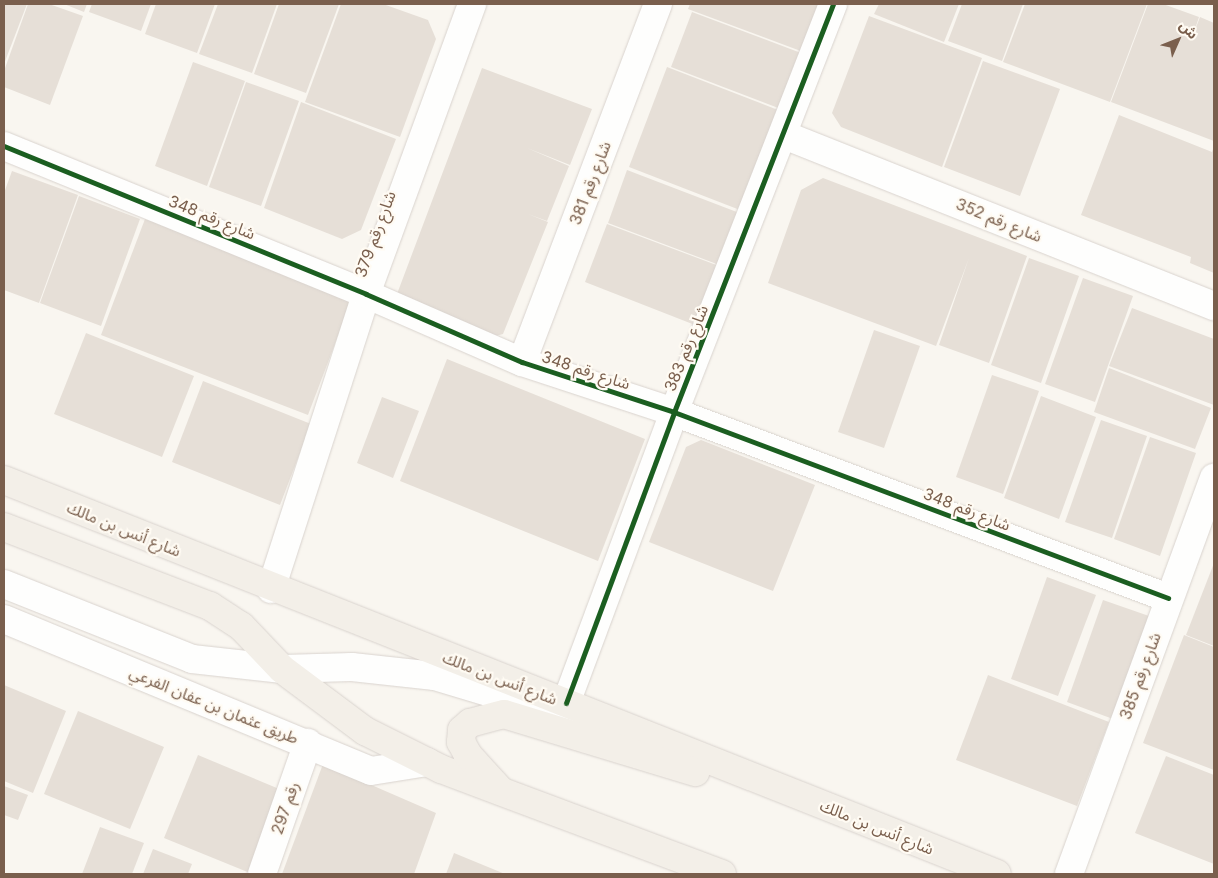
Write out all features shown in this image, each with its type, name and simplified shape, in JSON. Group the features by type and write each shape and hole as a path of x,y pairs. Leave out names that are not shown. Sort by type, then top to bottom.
{"main road":[{"name":"شارع أنس بن مالك","path":"4,480 271,589 566,703 997,874"},
{"path":"4,527 210,606 242,626 282,669 365,731 427,762 722,874"},
{"path":"500,791 468,755 461,742 462,730 470,722 504,714 848,816"}],"street":[{"name":"شارع رقم 379","path":"271,589 366,294 472,4"},
{"name":"شارع رقم 381","path":"522,362 658,4"},
{"name":"شارع رقم 383","path":"566,703 674,412 784,135 833,4"},
{"name":"شارع رقم 352","path":"784,135 1214,306"},
{"name":"شارع رقم 348","path":"4,146 366,294 522,362 674,412 1168,598"},
{"name":"شارع رقم 385","path":"1069,874 1168,598 1214,478"},
{"path":"4,584 192,659 282,669 352,667 435,676 707,759"},
{"name":"طريق عثمان بن عفان الفرعي","path":"4,619 308,742 371,771 427,762"},
{"name":"رقم 297","path":"262,874 308,742"}],"building":[{"path":"4,4 27,4 4,64"},
{"path":"28,4 49,4 83,16 50,105 4,87 4,71"},
{"path":"64,4 87,4 84,12"},
{"path":"92,4 151,4 141,31 89,12"},
{"path":"156,4 215,4 197,53 145,34"},
{"path":"218,4 277,4 252,73 199,54"},
{"path":"279,4 339,4 306,93 254,74"},
{"path":"341,4 383,4 428,20 436,39 400,137 305,102"},
{"path":"690,4 824,4 806,53 688,9"},
{"path":"879,4 959,4 944,42 874,14"},
{"path":"962,4 1023,4 1002,61 948,41"},
{"path":"1025,4 1147,4 1110,102 1003,62"},
{"path":"1148,4 1163,4 1199,17 1193,35 1200,17 1214,23 1214,141 1111,102"},
{"path":"692,12 801,53 781,109 671,67"},
{"path":"869,16 982,58 942,167 841,127 832,113"},
{"path":"983,61 1060,89 1020,196 944,167"},
{"path":"193,62 245,81 207,186 155,166"},
{"path":"667,67 778,110 740,210 629,167"},
{"path":"482,68 592,109 570,165 527,148 569,166 547,221 528,214 548,222 503,334 488,338 397,294"},
{"path":"246,82 299,101 261,206 209,187"},
{"path":"301,102 396,139 361,230 342,239 264,208"},
{"path":"1119,115 1212,152 1214,146 1214,273 1190,263 1191,257 1081,215"},
{"path":"627,170 742,214 722,266 608,223"},
{"path":"12,171 78,195 39,303 4,290 4,193"},
{"path":"823,178 1027,256 989,363 939,345 969,258 936,346 768,283 801,190"},
{"path":"79,196 140,219 101,326 40,303"},
{"path":"145,219 352,299 308,415 101,335"},
{"path":"607,224 719,266 695,325 585,282"},
{"path":"1029,258 1079,276 1041,383 991,365"},
{"path":"1083,278 1133,296 1095,402 1045,384"},
{"path":"1132,308 1214,339 1214,405 1109,366"},
{"path":"874,330 920,346 884,448 838,432"},
{"path":"86,333 194,376 162,457 54,414"},
{"path":"447,359 645,439 598,561 400,481"},
{"path":"1109,368 1211,408 1195,449 1094,412"},
{"path":"992,375 1039,391 1003,494 956,477"},
{"path":"203,381 311,424 280,505 172,462"},
{"path":"1041,396 1096,417 1059,519 1004,498"},
{"path":"382,397 419,411 393,478 357,463"},
{"path":"1101,420 1147,436 1112,538 1065,522"},
{"path":"1150,437 1196,453 1160,556 1114,539"},
{"path":"701,440 815,485 773,591 649,542 686,447"},
{"path":"1214,563 1214,646 1186,635"},
{"path":"1047,577 1096,595 1058,696 1011,679"},
{"path":"1103,600 1149,616 1113,719 1067,702"},
{"path":"1184,635 1214,647 1214,770 1143,743"},
{"path":"988,675 1109,722 1077,806 956,760"},
{"path":"4,685 66,711 33,793 4,781"},
{"path":"78,711 164,747 130,829 44,794"},
{"path":"198,755 284,791 250,873 164,838"},
{"path":"1166,756 1214,775 1214,864 1135,833"},
{"path":"323,764 436,813 414,874 282,874"},
{"path":"4,786 28,795 18,820 4,815"},
{"path":"100,827 144,843 132,874 82,874"},
{"path":"153,849 192,864 188,874 143,874"},
{"path":"454,853 505,874 446,874"}],"cycle path":[{"path":"566,703 674,412 833,4"},
{"path":"4,146 366,294 522,362 674,412 1168,598"}]}
